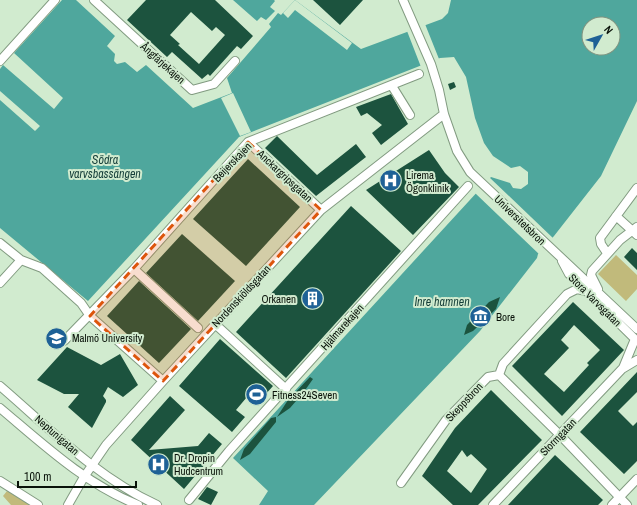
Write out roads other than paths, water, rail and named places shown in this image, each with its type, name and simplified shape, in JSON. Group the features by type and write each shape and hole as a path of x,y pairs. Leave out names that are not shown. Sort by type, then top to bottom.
{"street":[{"path":"0,62 55,0"},
{"name":"Ångfärjekajen","path":"94,0 192,90 214,84 235,60"},
{"path":"403,0 430,64 439,90 444,114"},
{"name":"Beijerskajen","path":"64,341 90,316 134,269 248,142 419,74"},
{"path":"392,86 410,115"},
{"name":"Universitetsbron","path":"444,114 457,151 470,172 562,260"},
{"name":"Nordenskiöldsgatan","path":"68,505 84,477 106,445 320,210 444,114"},
{"name":"Anckargripsgatan","path":"248,142 320,210"},
{"name":"Hjälmarekajen","path":"189,500 215,467 468,186"},
{"path":"607,253 601,244 600,238 637,188"},
{"path":"606,301 594,283 592,275 596,266 607,253 635,231 616,216"},
{"path":"0,243 21,260 42,268 81,303 90,316 163,381"},
{"path":"0,283 21,260"},
{"name":"Stora Varvsgatan","path":"562,260 569,274 636,340"},
{"name":"Stora Varvsgatan","path":"562,260 574,269 637,329"},
{"path":"134,269 198,328"},
{"path":"586,291 577,289 568,294 502,364 499,375 628,505"},
{"path":"215,324 286,389"},
{"name":"Stormgatan","path":"493,505 622,369 636,340"},
{"name":"Stormgatan","path":"622,369 637,360"},
{"name":"Skeppsbron","path":"401,483 446,420 488,377 499,375"},
{"name":"Neptunigatan","path":"0,386 92,465 118,484 157,505"},
{"name":"Neptunigatan","path":"0,409 84,477 110,493 138,505"},
{"path":"612,505 637,479"},
{"path":"0,481 38,505"}],"water":[{"path":"62,0 76,0 115,36 107,46 115,54 114,61 117,64 125,62 137,72 146,65 193,108 232,93 227,78 271,27 269,24 278,13 281,15 295,0 361,49 442,19 448,13 451,0 637,0 637,101 601,176 538,254 537,258 480,331 314,505 259,505 268,491 233,458 491,177 510,183 513,188 521,189 528,184 528,172 520,166 511,168 493,156 484,143 475,118 466,77 454,57 440,58 239,137 88,301 0,228 0,100 35,131 40,126 0,91 0,69 3,65 54,109 63,98 14,53"},
{"path":"233,0 274,0 275,1 270,7 275,11 266,20 261,17 257,21"}],"place":[{"name":"Lirema Ögonklinik","path":"390,181"},
{"name":"Orkanen","path":"312,299"},
{"name":"Bore","path":"481,317"},
{"name":"Malmö University","path":"57,338"},
{"name":"Fitness24Seven","path":"257,395"},
{"name":"Dr. Dropin Hudcentrum","path":"159,464"}],"water label":[{"name":"Södra varvsbassängen","path":"105,167"},
{"name":"Inre hamnen","path":"442,302"}]}
